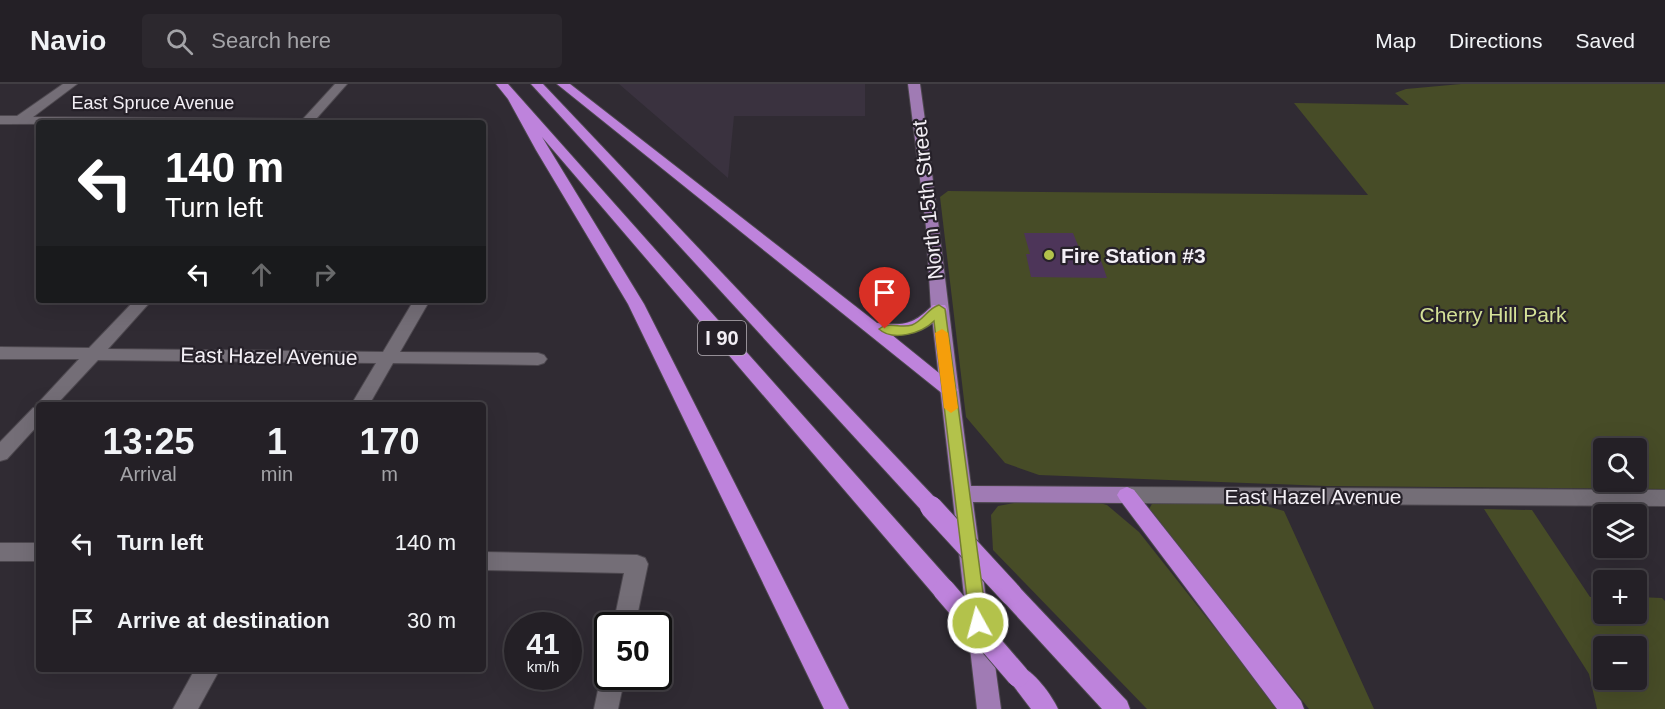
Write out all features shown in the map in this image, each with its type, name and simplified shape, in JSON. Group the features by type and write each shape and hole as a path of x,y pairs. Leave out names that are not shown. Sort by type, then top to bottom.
{"highway":[{"name":"I 90","path":"537,84 1118,709"},
{"path":"563,84 794,268 873,327 949,390"},
{"name":"I 90","path":"508,91 1047,709"},
{"path":"508,91 538,146 607,252 636,304 837,709"},
{"path":"873,327 898,331 916,328 923,325 939,309"},
{"path":"1127,495 1292,709"}],"main road":[{"name":"North 15th Street","path":"914,84 933,227 939,309 989,709"},
{"name":"East Hazel Avenue","path":"962,494 1127,495"}],"street":[{"path":"20,120 71,84"},
{"path":"309,120 341,84"},
{"name":"East Spruce Avenue","path":"0,120 36,120"},
{"path":"49,402 141,303"},
{"path":"362,402 420,303"},
{"name":"East Hazel Avenue","path":"0,353 538,359"},
{"path":"0,454 36,416"},
{"name":"East Hazel Avenue","path":"1127,495 1665,498"},
{"path":"0,552 36,552"},
{"path":"486,561 637,564 627,612"},
{"path":"185,709 206,672"},
{"path":"606,709 610,690"}],"shaded area":[{"path":"619,84 865,84 865,116 734,116 728,178"}],"green space":[{"name":"Cherry Hill Park","path":"1461,84 1665,84 1665,489 1647,489 1647,438 1593,438 1593,488 1326,486 1039,475 1005,463 966,417 940,197 948,191 1368,195 1294,103 1409,105 1395,93 1406,89"},
{"path":"1165,498 1259,504 1284,511 1374,709 1309,709 1148,511 1153,502"},
{"path":"1024,501 1096,502 1107,505 1139,532 1279,709 1147,709 993,550 991,515 998,506"},
{"path":"1484,509 1532,510 1590,597 1593,597 1593,624 1647,624 1647,597 1662,598 1665,601 1665,709 1597,709 1589,674"}],"building":[{"name":"Fire Station #3","path":"1024,233 1073,233 1082,255 1099,255 1107,278 1031,277 1026,254 1030,254"}],"slow traffic":[{"path":"942,333 951,408"}],"place":[{"name":"Fire Station #3","path":"1049,255"}],"route":[{"path":"885,329 908,331 923,325 939,309 978,623"}]}
